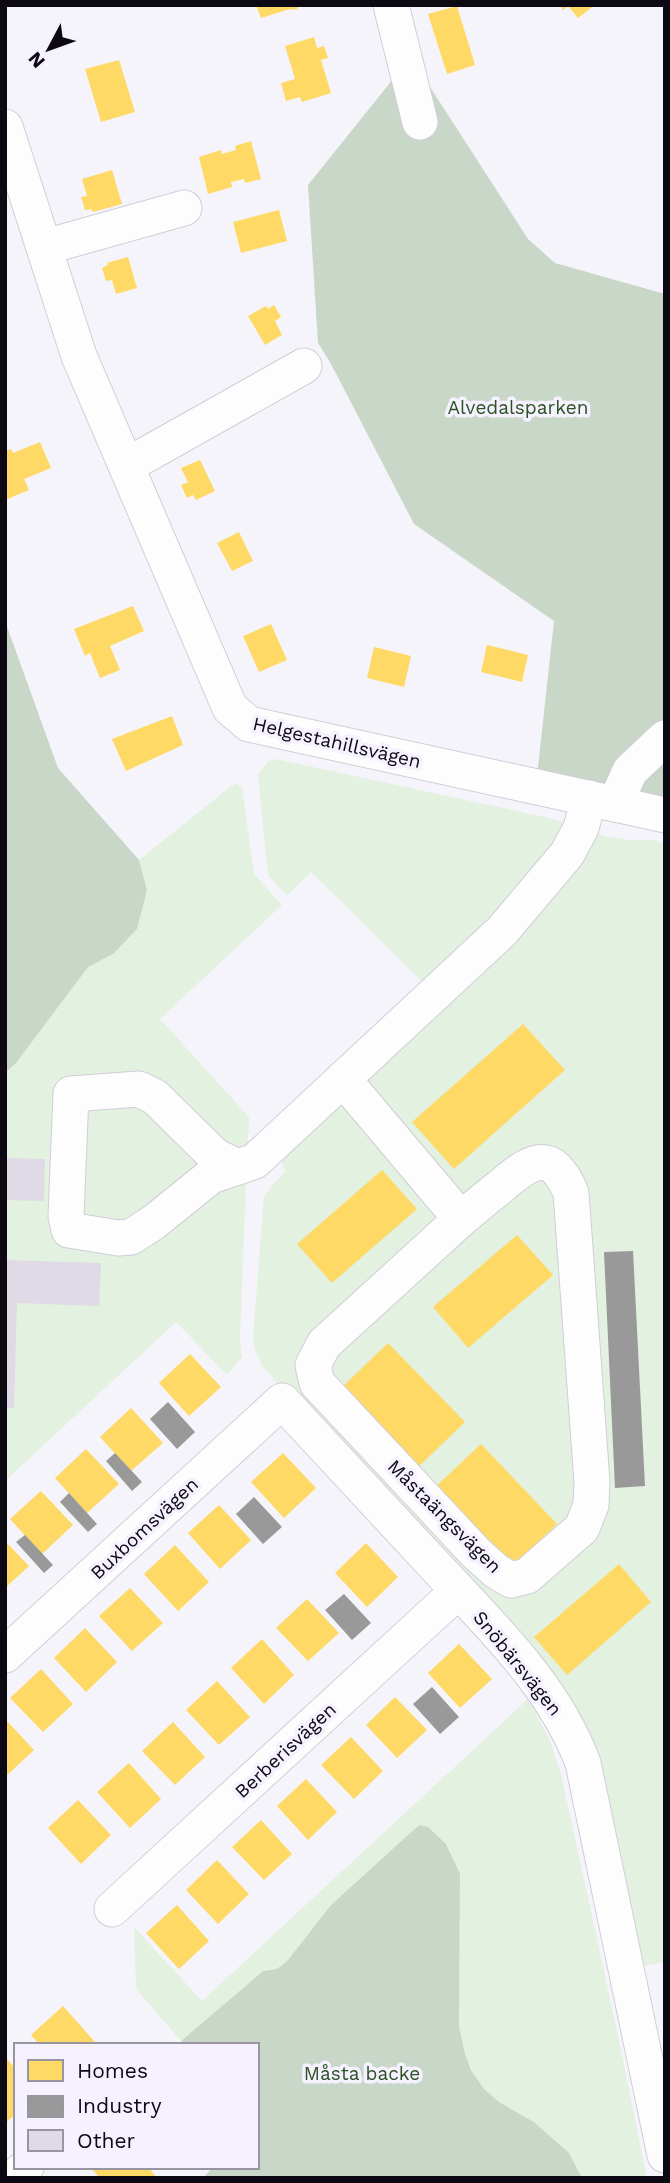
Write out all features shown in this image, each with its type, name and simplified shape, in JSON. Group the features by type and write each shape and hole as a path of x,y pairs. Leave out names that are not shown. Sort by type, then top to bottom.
{"street":[{"path":"391,5 420,122"},
{"name":"Helgestahillsvägen","path":"5,127 79,356 230,708 249,724 665,816"},
{"path":"45,247 184,208"},
{"path":"126,466 303,366"},
{"path":"238,1167 215,1156 155,1097 139,1089 71,1094 66,1216 69,1230 118,1238 131,1237 211,1176 238,1167 255,1161 502,931 567,854 581,828 602,801 665,738"},
{"path":"343,1079 461,1219"},
{"name":"Måstaängsvägen","path":"539,1163 552,1165 563,1175 570,1194 592,1482 591,1506 582,1528 527,1576 511,1580 476,1553 317,1383 313,1364 324,1344 461,1219 523,1167 539,1163"},
{"name":"Snöbärsvägen","path":"282,1401 458,1591 550,1697 566,1722 583,1763 665,2155"},
{"name":"Buxbomsvägen","path":"5,1655 282,1401"},
{"name":"Berberisvägen","path":"112,1909 458,1591"}],"green space":[{"name":"Alvedalsparken","path":"397,74 430,87 528,239 555,263 665,294 665,806 537,776 554,621 414,524 318,343 308,185"},
{"path":"5,621 58,768 139,860 147,890 137,929 113,954 88,967 16,1063 5,1073"},
{"path":"276,759 549,818 605,836 628,840 654,840 665,844 665,1962 641,1967 564,1703 263,1367 255,1350 253,1337 264,1196 285,1171 279,1155 445,1004 311,872 287,896 268,875 258,775 268,762"},
{"path":"235,783 242,787 254,874 282,905 160,1019 249,1117 240,1340 242,1357 227,1375 176,1322 5,1481 5,1073 16,1063 88,966 113,954 147,890 139,860"},
{"path":"528,1699 549,1738 561,1774 647,2178 582,2178 568,2153 534,2122 499,2102 483,2089 471,2070 459,2026 460,1874 428,1827 419,1825 331,1905 288,1960 277,1969 263,1971 181,2041 136,1989 134,1927 202,2001"},
{"name":"Måsta backe","path":"419,1825 428,1827 446,1844 460,1874 459,2026 471,2070 484,2089 499,2102 534,2122 569,2153 582,2178 203,2178 211,2169 259,2169 259,2043 181,2041 263,1971 277,1969 288,1960 331,1905"}],"building: Homes":[{"path":"256,5 299,5 297,9 261,18"},
{"path":"560,5 595,5 578,18 568,6 563,10"},
{"path":"457,6 475,65 447,74 428,14"},
{"path":"314,37 317,48 324,46 328,58 321,60 331,93 302,102 300,97 286,101 281,83 295,79 285,46"},
{"path":"119,60 135,112 101,122 85,69"},
{"path":"251,141 261,179 245,183 244,179 231,182 232,187 208,194 199,157 221,150 222,154 236,150 235,146"},
{"path":"112,170 122,204 93,212 91,209 85,210 81,197 87,196 82,179"},
{"path":"279,210 287,241 241,253 233,222"},
{"path":"128,257 137,288 116,294 112,280 106,281 102,268 108,265 107,263"},
{"path":"274,305 281,317 275,321 282,335 265,345 248,316 266,306 268,309"},
{"path":"40,442 51,468 24,479 29,490 5,500 5,451 11,449 13,453"},
{"path":"200,460 215,491 196,500 193,495 187,498 181,485 188,482 181,468"},
{"path":"239,532 253,561 232,571 217,543"},
{"path":"133,606 144,631 110,646 120,670 100,678 90,653 85,656 74,629"},
{"path":"271,624 287,660 259,672 243,636"},
{"path":"487,645 528,655 522,682 481,672"},
{"path":"374,647 411,656 404,687 367,678"},
{"path":"172,716 183,745 126,771 112,739"},
{"path":"523,1024 565,1070 454,1169 412,1122"},
{"path":"382,1170 417,1209 332,1283 297,1244"},
{"path":"517,1235 553,1275 468,1348 433,1307"},
{"path":"388,1343 465,1422 412,1473 335,1394"},
{"path":"190,1354 221,1387 189,1416 159,1383"},
{"path":"131,1408 163,1443 131,1471 100,1437"},
{"path":"481,1444 557,1524 505,1573 429,1493"},
{"path":"86,1449 119,1484 87,1513 55,1478"},
{"path":"283,1453 316,1488 284,1518 251,1482"},
{"path":"41,1491 73,1525 42,1554 10,1519"},
{"path":"219,1505 251,1540 220,1569 188,1533"},
{"path":"5,1541 29,1566 5,1588"},
{"path":"366,1543 398,1577 367,1607 335,1573"},
{"path":"175,1545 209,1582 178,1611 144,1574"},
{"path":"619,1564 651,1602 567,1675 534,1637"},
{"path":"130,1588 163,1623 132,1651 99,1616"},
{"path":"307,1599 339,1633 308,1661 276,1628"},
{"path":"85,1628 117,1662 86,1692 54,1658"},
{"path":"262,1639 294,1675 264,1704 231,1668"},
{"path":"459,1644 492,1679 460,1708 428,1673"},
{"path":"41,1669 73,1704 43,1732 10,1698"},
{"path":"217,1681 250,1717 219,1745 186,1710"},
{"path":"395,1697 427,1730 397,1758 366,1725"},
{"path":"5,1719 34,1750 5,1777"},
{"path":"173,1722 205,1757 175,1785 142,1751"},
{"path":"351,1737 383,1771 354,1799 321,1765"},
{"path":"129,1763 161,1799 130,1828 97,1792"},
{"path":"306,1779 337,1812 308,1840 277,1806"},
{"path":"78,1800 111,1835 81,1864 48,1828"},
{"path":"261,1820 292,1854 264,1880 232,1847"},
{"path":"217,1860 249,1894 218,1924 186,1890"},
{"path":"177,1905 209,1941 179,1969 146,1933"},
{"path":"63,2006 95,2042 38,2043 31,2035"},
{"path":"5,2057 14,2067 14,2116 5,2123"},
{"path":"92,2169 150,2169 157,2178 100,2178"}],"building: Industry":[{"path":"633,1251 645,1486 615,1488 604,1252"},
{"path":"168,1402 195,1432 177,1449 150,1419"},
{"path":"115,1453 142,1482 132,1491 106,1461"},
{"path":"69,1493 97,1524 88,1532 60,1502"},
{"path":"254,1497 282,1527 263,1544 236,1514"},
{"path":"25,1535 53,1565 44,1573 16,1542"},
{"path":"344,1594 371,1623 352,1640 325,1610"},
{"path":"432,1687 459,1717 440,1734 413,1704"}],"building: Other":[{"path":"5,1158 45,1159 44,1201 5,1200"},
{"path":"5,1260 101,1263 99,1306 17,1303 14,1408 5,1408"}]}
